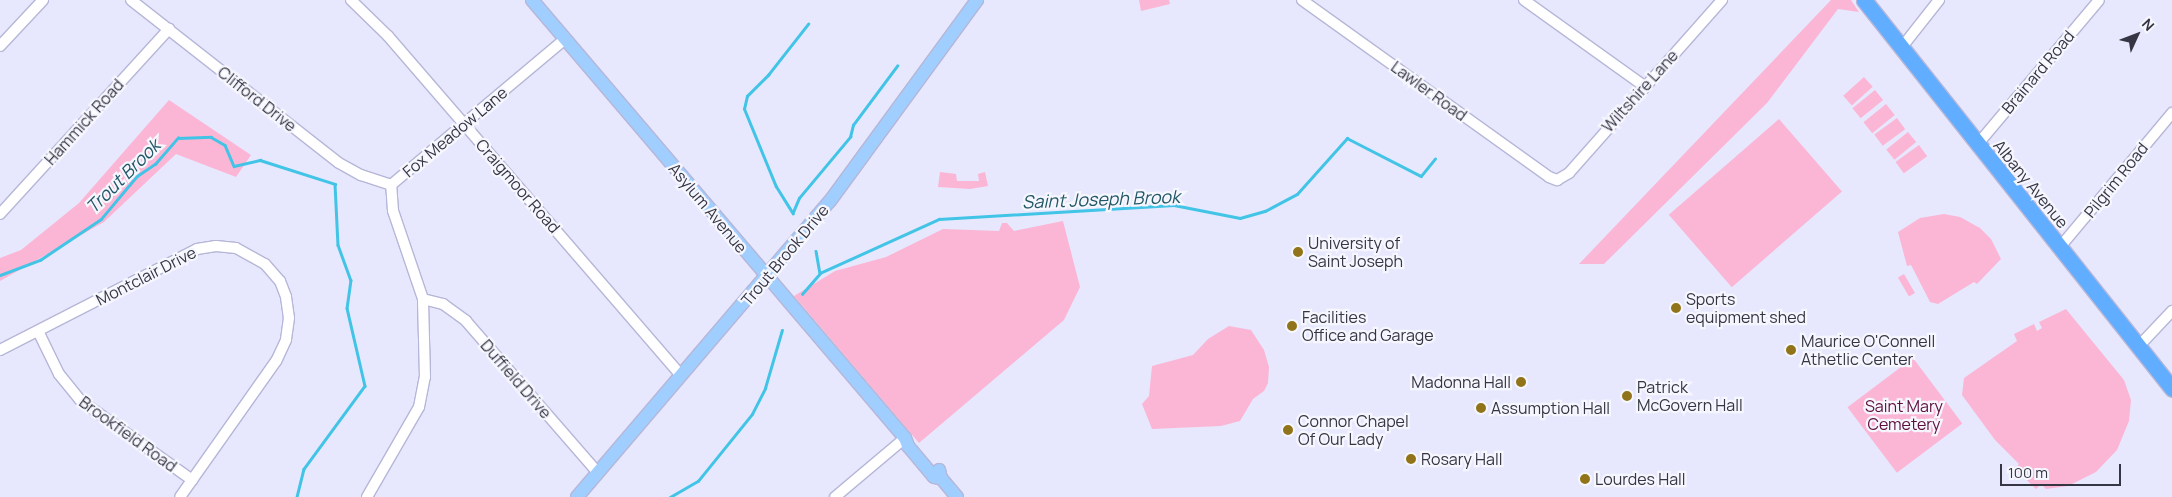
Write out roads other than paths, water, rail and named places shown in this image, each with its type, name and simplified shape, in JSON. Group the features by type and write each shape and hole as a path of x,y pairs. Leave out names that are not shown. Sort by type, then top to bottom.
{"highway":[{"name":"Albany Avenue","path":"1864,0 2172,389"}],"main road":[{"name":"Asylum Avenue","path":"532,0 905,438 913,441 940,471 941,478 957,497"},
{"name":"Trout Brook Drive","path":"577,497 830,201 977,0"}],"street":[{"path":"0,46 39,4 28,0"},
{"name":"Clifford Drive","path":"131,0 339,163 361,175 391,185"},
{"name":"Craigmoor Road","path":"351,0 388,36 681,375"},
{"name":"Lawler Road","path":"1302,0 1549,177 1558,180"},
{"path":"1524,0 1644,86"},
{"name":"Wiltshire Lane","path":"1558,180 1568,173 1722,0"},
{"path":"1902,47 1939,0"},
{"name":"Brainard Road","path":"1978,145 2099,0"},
{"name":"Hammick Road","path":"0,214 169,30"},
{"name":"Fox Meadow Lane","path":"367,497 422,398 426,353 423,299 393,211 391,185 565,39"},
{"name":"Pilgrim Road","path":"2060,248 2172,113"},
{"name":"Montclair Drive","path":"0,350 196,249 216,246 236,248 265,264 280,281 286,297 289,318 286,340 276,361 180,497"},
{"name":"Duffield Drive","path":"423,299 443,304 466,321 598,473"},
{"path":"2138,347 2172,311"},
{"name":"Brookfield Road","path":"38,331 59,374 80,400 192,480"},
{"path":"834,497 905,438"}],"waterway":[{"path":"793,214 776,187 744,109 747,96 768,75 808,24"},
{"path":"793,212 799,198 850,137 853,125 897,66"},
{"name":"Trout Brook","path":"0,275 40,260 101,219 137,176 155,164 178,138 211,137 225,145 234,166 260,160 335,184 338,245 351,280 347,308 365,386 304,469 297,497"},
{"name":"Saint Joseph Brook","path":"802,294 820,273 939,219 1174,205 1240,218 1265,211 1297,194 1347,138 1421,176 1435,159"},
{"path":"816,251 820,273"},
{"path":"670,497 698,481 752,414 765,388 782,330"}],"place":[{"name":"University of Saint Joseph","path":"1298,252"},
{"name":"Sports equipment shed","path":"1676,308"},
{"name":"Facilities Office and Garage","path":"1292,326"},
{"name":"Maurice O'Connell Athetlic Center","path":"1791,350"},
{"name":"Madonna Hall","path":"1521,382"},
{"name":"Patrick McGovern Hall","path":"1627,396"},
{"name":"Assumption Hall","path":"1481,408"},
{"name":"Connor Chapel Of Our Lady","path":"1288,430"},
{"name":"Rosary Hall","path":"1411,459"},
{"name":"Lourdes Hall","path":"1585,479"}],"park label":[{"name":"Saint Mary Cemetery","path":"1904,415"}]}
